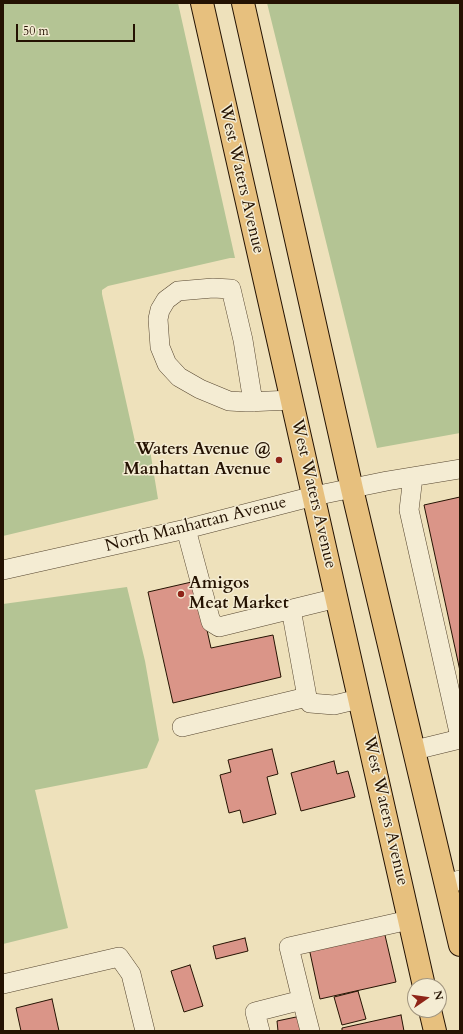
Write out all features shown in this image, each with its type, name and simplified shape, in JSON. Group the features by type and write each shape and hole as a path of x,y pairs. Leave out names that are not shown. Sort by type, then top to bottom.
{"main road":[{"name":"West Waters Avenue","path":"202,3 422,978"},
{"path":"243,3 352,488 415,750 453,882 460,945"},
{"path":"432,1018 435,1031"}],"street":[{"path":"253,402 243,340 231,289 213,288 178,291 166,300 160,310 158,319 160,347 167,364 179,377 200,389 229,401 253,402 292,400"},
{"name":"North Manhattan Avenue","path":"3,570 186,529 314,496 387,480 460,469"},
{"path":"413,477 409,510 460,738 415,750"},
{"path":"186,529 211,622 219,627 337,598"},
{"path":"291,609 310,703 334,705 360,699"},
{"path":"182,727 308,697"},
{"path":"310,1031 289,948 409,920"},
{"path":"3,984 119,957 131,974 145,1031"},
{"path":"260,1031 254,1012 302,1000"}],"green space":[{"path":"3,3 178,3 235,258 108,286 102,290 136,446 141,451 150,450 158,499 3,536"},
{"path":"267,3 460,3 460,433 377,448"},
{"path":"127,587 145,661 159,740 147,768 35,790 68,928 3,944 3,604"}],"building":[{"path":"460,497 460,671 424,505"},
{"path":"196,581 211,648 273,635 281,677 173,703 148,592"},
{"path":"272,749 278,774 267,777 276,814 243,823 240,810 229,813 220,775 231,772 228,760"},
{"path":"334,761 337,774 348,771 355,797 301,811 291,773"},
{"path":"384,931 396,982 320,999 309,948"},
{"path":"245,938 248,951 216,959 213,946"},
{"path":"190,965 203,1006 184,1012 171,971"},
{"path":"358,991 366,1019 342,1025 334,997"},
{"path":"52,999 59,1031 21,1031 16,1008"},
{"path":"401,1015 404,1031 342,1031 342,1028"},
{"path":"301,1016 304,1031 278,1031 277,1021"}],"place":[{"name":"Waters Avenue @ Manhattan Avenue","path":"279,460"},
{"name":"Amigos Meat Market","path":"181,594"}]}
